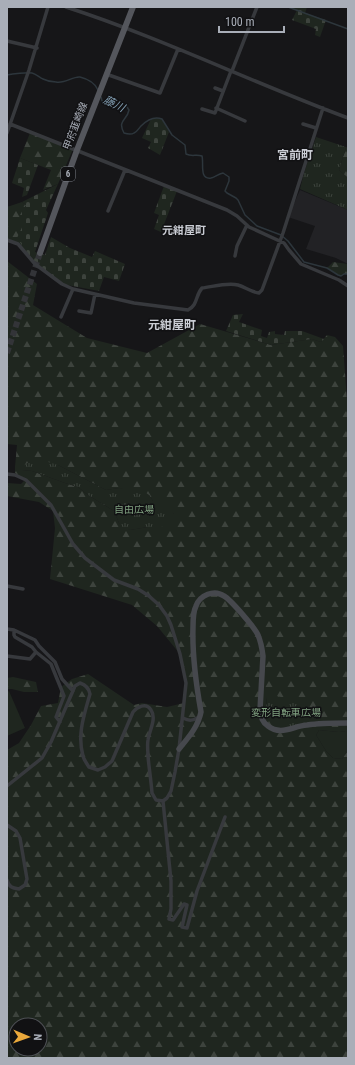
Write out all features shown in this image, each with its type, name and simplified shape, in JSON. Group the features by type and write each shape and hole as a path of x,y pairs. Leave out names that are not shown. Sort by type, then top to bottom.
{"main road":[{"name":"6","path":"106,74 132,7"},
{"name":"甲府韮崎線","path":"40,253 106,74"},
{"path":"179,749 197,726 201,712 193,657 195,606 203,596 213,593 224,596 229,600 258,634 262,647 260,710 261,718 264,723 276,730 283,731 305,725 348,723"}],"street":[{"path":"7,133 30,70 48,7"},
{"path":"66,7 178,49 348,118"},
{"path":"202,109 215,113 257,7"},
{"path":"7,41 37,48"},
{"path":"106,74 160,93 178,49"},
{"path":"215,88 223,91"},
{"path":"216,108 245,121"},
{"path":"7,240 18,244 35,264 62,284 73,289 134,303 184,311 194,306 202,288 234,284 259,293 262,290 281,240 322,108"},
{"path":"10,124 226,210 237,216 249,227 281,240 301,264 339,280 348,287"},
{"path":"303,124 316,128"},
{"path":"108,210 125,170"},
{"path":"235,256 237,246 247,225"},
{"path":"61,317 73,289"},
{"path":"79,311 91,313 95,294"},
{"path":"7,474 16,475 26,480 51,505 73,544 85,558 114,580 138,589 159,605 167,616 171,625 180,654 186,683 179,749 171,791 167,798 163,801 156,800 152,793 148,741 153,716 149,707 141,706 136,708 133,712 112,761 105,767 98,770 89,767 83,758 80,740 81,724 90,694 89,690 80,683 75,686 51,742 42,758 7,786"},
{"path":"7,586 24,589"},
{"path":"7,628 35,640 55,662 62,679 73,691"},
{"path":"14,630 15,637 32,647 51,664 64,696 56,718 60,722"},
{"path":"7,656 30,659 36,652"},
{"path":"182,718 194,720 200,717"},
{"path":"163,801 171,881 171,909 169,919 173,920 184,904 187,905 182,927 187,928 197,890 225,817"},
{"path":"7,825 16,831 20,838 27,879 25,885 19,889 12,888 8,884 7,880"}],"shaded area":[{"path":"300,190 348,210 348,264 336,258 306,249 315,226 288,217"}],"green space":[{"path":"288,7 307,7 305,13 326,20 320,37 315,35 316,29 292,20 297,10"},
{"path":"151,119 162,119 169,132 160,155 148,148 151,142 142,138"},
{"path":"30,133 73,149 58,184 43,190 51,170 20,158"},
{"path":"316,137 346,147 339,170 348,178 348,210 300,189"},
{"path":"346,147 348,148 348,178 339,170"},
{"path":"20,158 38,165 27,195 22,197 24,188 12,183"},
{"path":"58,184 46,210 48,213 35,252 45,255 51,237 70,248 92,257 95,251 125,264 119,281 104,277 99,291 62,284 35,264 17,238 26,219 20,215 26,205 22,202"},
{"path":"164,186 177,191 161,232 154,229 159,215 154,213"},
{"path":"22,202 26,205 35,264 18,244 7,240 7,207"},
{"path":"7,261 37,284 33,305 87,338 147,353 200,324 271,345 312,339 321,342 327,335 335,337 343,346 348,414 348,731 339,732 319,730 316,735 326,751 333,758 342,759 348,751 348,1058 7,1058 7,750 19,743 41,706 58,703 61,687 72,679 88,674 134,705 142,703 167,707 184,703 186,683 180,654 157,626 132,605 50,579 55,528 53,511 39,502 7,496 7,483 21,484 25,480 15,473 17,445 7,444","holes":["58,465 106,490 119,488 149,495 153,501 169,509 174,514 148,527 130,530 119,523 114,511 78,487 32,471 22,470","267,697 277,725 270,720 268,716 266,710"]},
{"path":"333,262 348,264 348,274 341,276 327,268"},
{"path":"243,314 239,322 262,330 261,336 267,338 269,332 275,331 275,334 284,335 285,331 302,331 324,339 321,342 312,339 271,345 226,331 233,315"},
{"name":"自由広場","path":"45,461 58,465 106,490 119,488 142,490 149,495 153,501 164,500 174,514 174,521 153,531 148,527 130,530 122,527 114,511 78,487 32,471 22,470 20,468 29,462"},
{"path":"13,677 36,682 38,692 24,692 7,689 7,678"},
{"path":"9,691 25,728 7,736 7,692"},
{"name":"変形自転車広場","path":"271,695 292,699 314,715 314,724 288,728 275,725 270,721 266,714 267,697"},
{"path":"319,730 339,732 348,731 348,751 342,759 333,758 326,751 316,735"}],"waterway":[{"path":"288,7 348,29"},
{"name":"藤川","path":"7,75 32,73 51,82 66,81 80,77 91,82 98,90"},
{"name":"藤川","path":"101,97 102,101 127,107 129,110 122,123 124,133 133,134 148,120 156,118 162,119 172,135 185,145 186,154 202,156 203,174 207,178 223,173 229,177 225,191 238,200 245,215 257,226 281,235 288,241 304,262 327,268 341,276 348,274"}],"tunnel":[{"path":"7,353 40,253"}],"district":[{"name":"宮前町","path":"295,155"},
{"name":"元紺屋町","path":"184,230"},
{"name":"元紺屋町","path":"172,325"}]}
